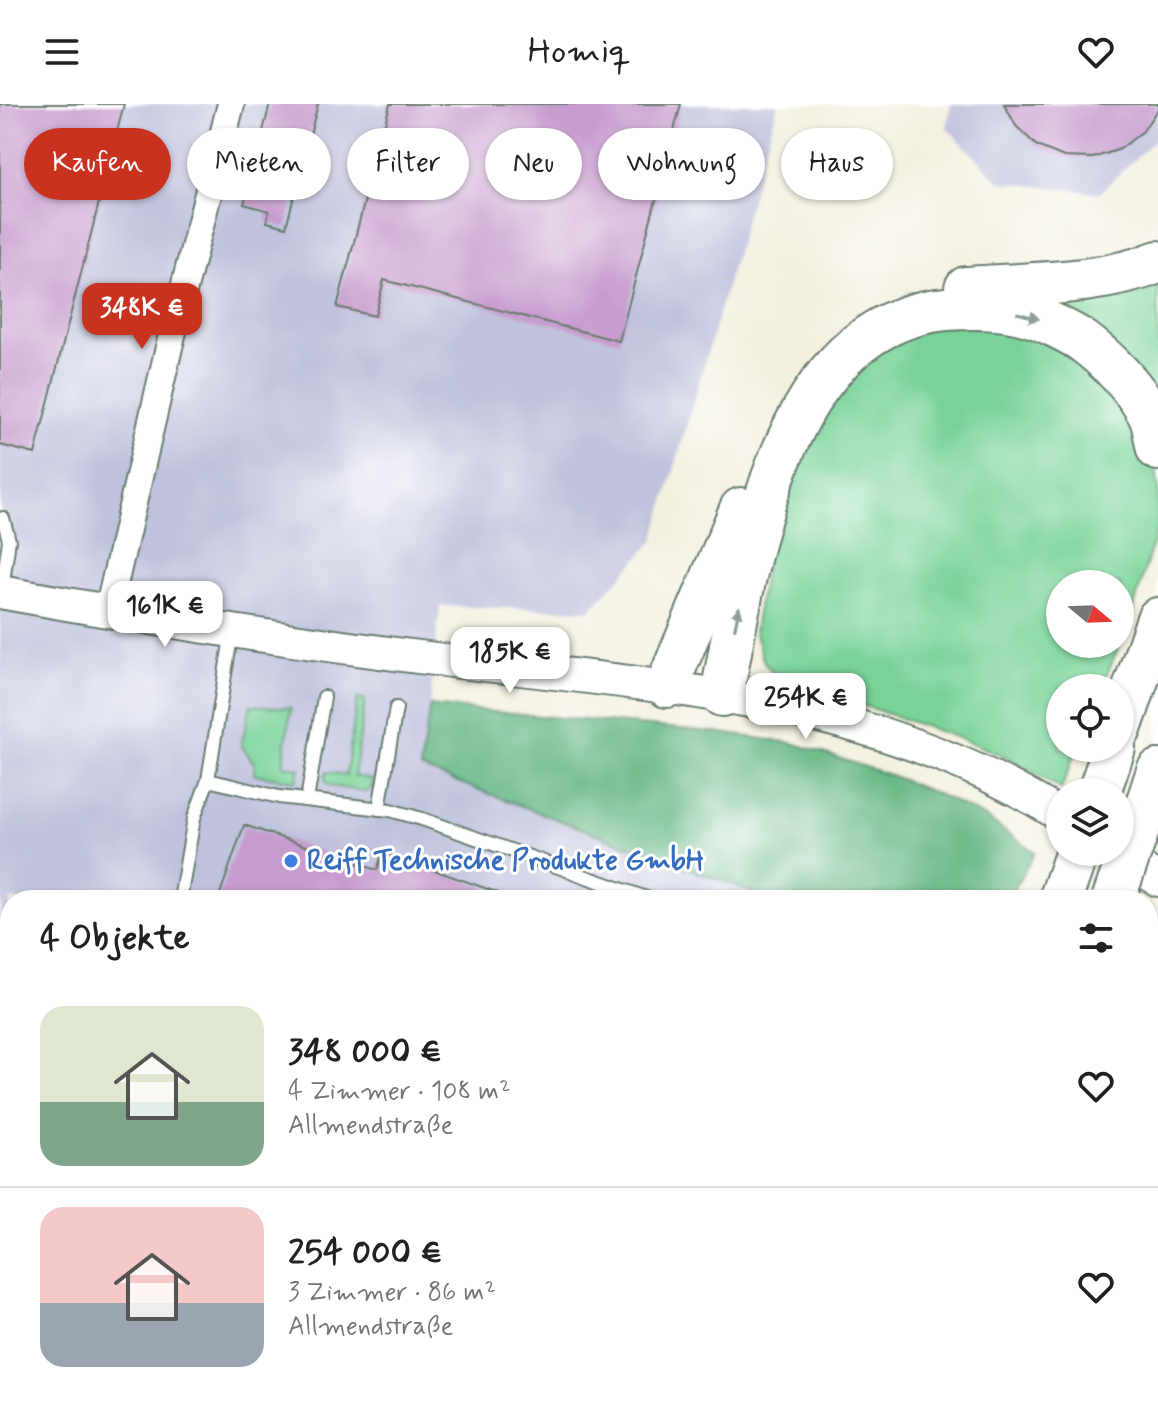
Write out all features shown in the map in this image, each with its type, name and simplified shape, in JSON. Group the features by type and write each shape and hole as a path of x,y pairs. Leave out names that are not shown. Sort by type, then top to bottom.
{"highway":[{"path":"667,686 780,416 807,371 844,333 869,317 918,296 952,289 1105,276 1158,262"},
{"path":"722,695 751,554 784,449 814,392 838,362 879,331 936,310 970,307 1006,310 1039,318 1083,341 1118,373 1150,415 1158,449"},
{"path":"1134,688 1158,619"},
{"path":"1117,890 1152,794"}],"street":[{"path":"108,611 169,347 231,104"},
{"path":"1,592 232,631 445,661 667,686 800,710 902,740 999,781 1046,807"},
{"path":"1134,864 1158,880"}],"lane":[{"path":"1,592 9,540 3,518"},
{"path":"182,890 194,818 208,780 232,631"},
{"path":"307,800 324,697"},
{"path":"379,809 396,708"},
{"path":"208,780 279,797 379,809 422,819 624,890"}],"shaded area":[{"path":"0,104 778,104 765,150 765,128 598,128 598,200 751,200 654,541 590,610 440,606 420,768 746,890 0,890"},
{"path":"951,104 1158,104 1158,136 1100,193 1000,182 947,128"}],"green space":[{"path":"1158,281 1158,406 1045,297"},
{"path":"936,324 1036,327 1112,379 1156,468 1158,524 1134,608 1134,570 1046,570 1046,658 1114,658 1107,674 1046,674 1046,762 1072,762 1065,778 1046,780 1011,759 964,740 781,681 764,663 754,631 766,559 810,427 866,356"},
{"path":"357,699 365,700 354,776 374,780 367,792 331,786 325,781 326,772 346,775"},
{"path":"251,705 291,708 283,765 300,768 296,781 254,774 255,764 241,745"},
{"path":"430,706 715,732 793,743 890,775 986,818 1035,852 1014,890 746,890 420,768"}],"building":[{"path":"0,104 124,104 118,128 24,128 24,200 100,200 35,454 0,445"},
{"path":"270,104 318,104 312,128 264,128"},
{"path":"390,104 681,104 675,128 598,128 598,200 656,200 619,341 384,280 375,316 337,307 365,200 469,200 469,128 384,128"},
{"path":"1004,104 1158,104 1158,108 1143,131 1120,149 1093,158 1064,157 1037,146 1016,126"},
{"path":"245,200 293,200 286,227 267,222 269,211 244,204"},
{"name":"Reiff Technische Produkte GmbH","path":"244,825 377,870 383,852 491,890 221,890"}],"place":[{"name":"Reiff Technische Produkte GmbH","path":"291,861"}]}
